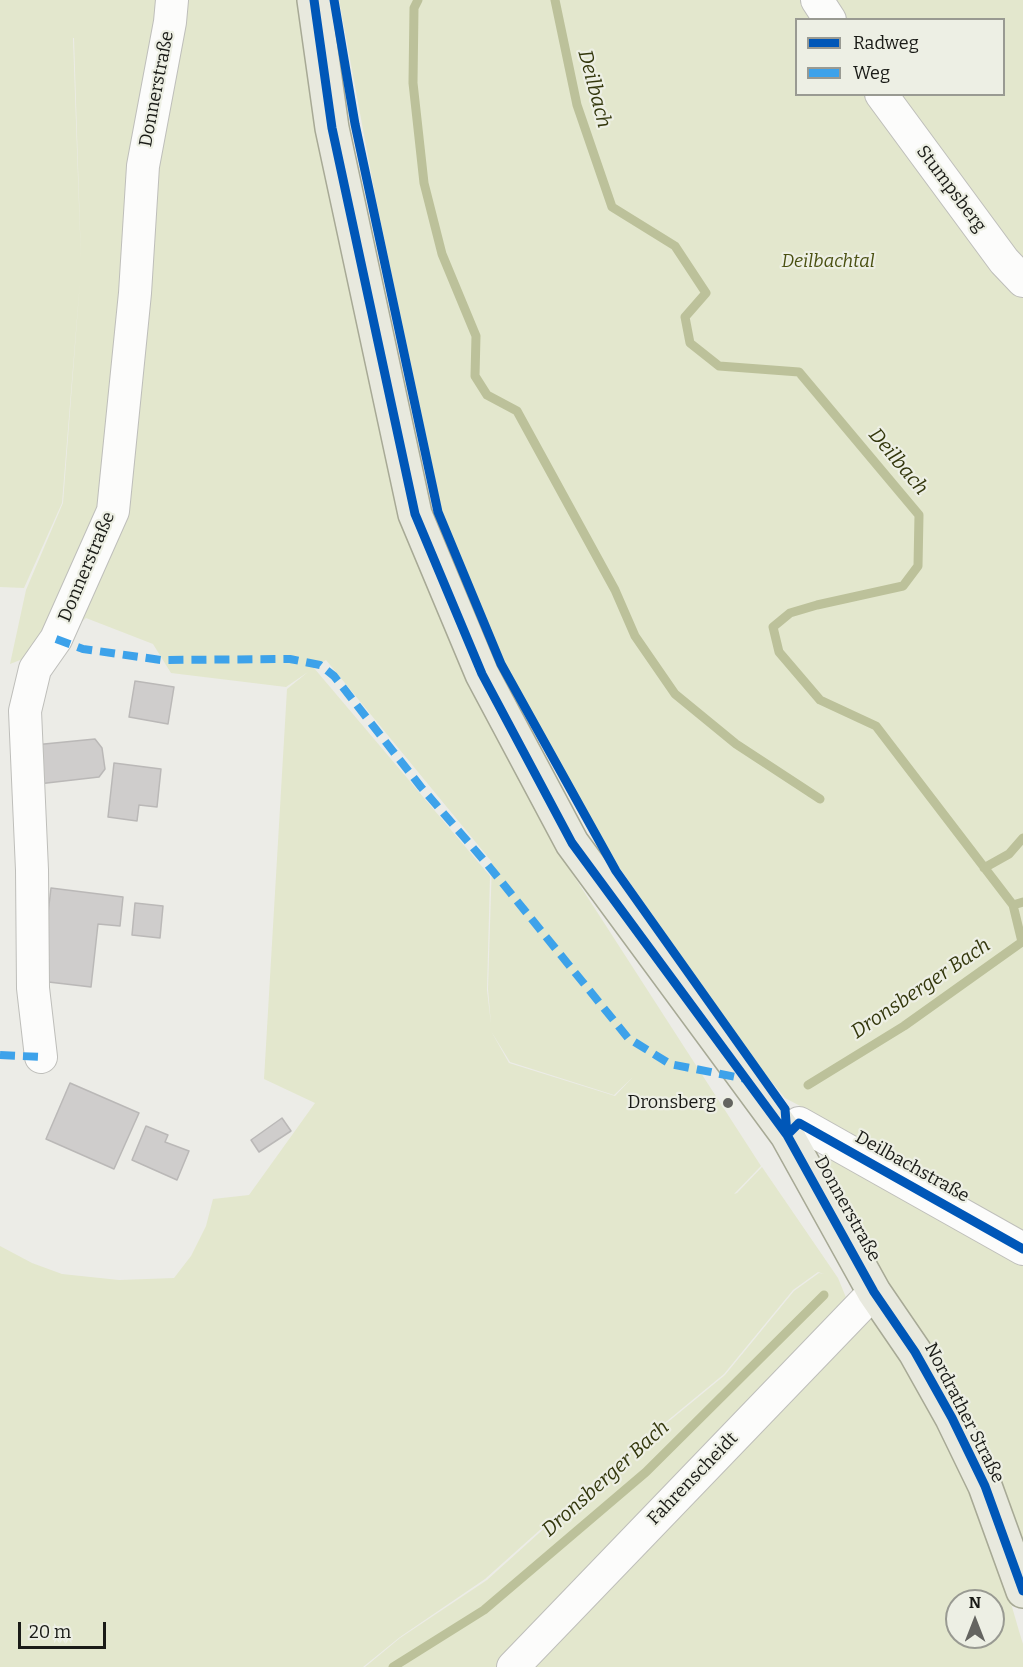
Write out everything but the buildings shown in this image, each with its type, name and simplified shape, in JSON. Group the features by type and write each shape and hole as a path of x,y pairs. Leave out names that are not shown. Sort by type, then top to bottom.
{"main road":[{"name":"Donnerstraße","path":"314,0 332,128 415,514 482,674 572,843 787,1135 874,1292"},
{"name":"Nordrather Straße","path":"874,1292 915,1352 952,1418 985,1486 1023,1591"}],"street":[{"name":"Donnerstraße","path":"41,1057 33,988 32,870 25,711 35,669 56,639 113,512 135,293 143,166 170,22 171,0"},
{"path":"817,0 829,18"},
{"name":"Stumpsberg","path":"882,96 1004,261 1023,281"},
{"name":"Deilbachstraße","path":"787,1135 799,1123 1023,1249"},
{"name":"Fahrenscheidt","path":"513,1667 874,1292"}],"green space":[{"path":"0,0 302,0 372,395 397,510 471,689 559,853 761,1166 734,1194 762,1167 838,1278 847,1300 499,1667 365,1667 400,1638 487,1580 600,1478 725,1375 794,1291 819,1273 824,1274 818,1272 793,1290 724,1374 598,1478 485,1579 400,1637 363,1667 0,1667 0,1246 32,1263 62,1274 119,1280 174,1278 191,1256 206,1226 213,1199 249,1195 315,1103 264,1079 287,689 308,672 286,687 171,673 153,644 86,618 56,646 10,664 26,590 63,503 80,281 62,503 24,588 0,587","holes":["74,38 81,261 73,39","326,660 492,862 488,989 491,1024 487,990 490,876 314,668","491,1031 510,1062 614,1095 633,1077 615,1096 509,1063"]},
{"name":"Deilbachtal","path":"339,0 1023,0 1023,1233 842,1128 785,1098 760,1068 619,867 502,661 442,511 377,205"},
{"path":"836,1157 1023,1262 1023,1554 818,1174 825,1162"},
{"path":"875,1314 939,1423 972,1494 997,1555 1023,1644 1023,1667 530,1667"}],"waterway":[{"path":"418,0 414,8 413,83 424,183 442,254 476,336 475,376 487,395 517,411 615,590 635,636 675,694 736,744 820,799"},
{"name":"Deilbach","path":"555,0 577,105 612,207 675,246 706,293 685,317 690,343 719,366 799,372 919,515 918,566 903,586 790,613 773,627 779,652 820,700 876,726 1013,905 1023,902"},
{"path":"984,868 1009,854 1023,838"},
{"name":"Dronsberger Bach","path":"808,1085 904,1026 1022,942 1013,905"},
{"name":"Dronsberger Bach","path":"393,1667 484,1610 646,1472 824,1295"}],"marked path":[{"path":"56,639 83,649 161,660 290,659 320,665 334,676 421,787 487,864 628,1038 670,1064 746,1079"},
{"path":"0,1055 41,1057"}],"cycle path":[{"path":"314,0 332,128 415,514 482,674 572,843 787,1135 874,1292 915,1352 952,1418 985,1486 1023,1591"},
{"path":"334,0 355,124 438,512 501,664 616,871 785,1109 787,1135"},
{"path":"787,1135 799,1123 1023,1249"}],"place":[{"name":"Dronsberg","path":"728,1103"}]}
